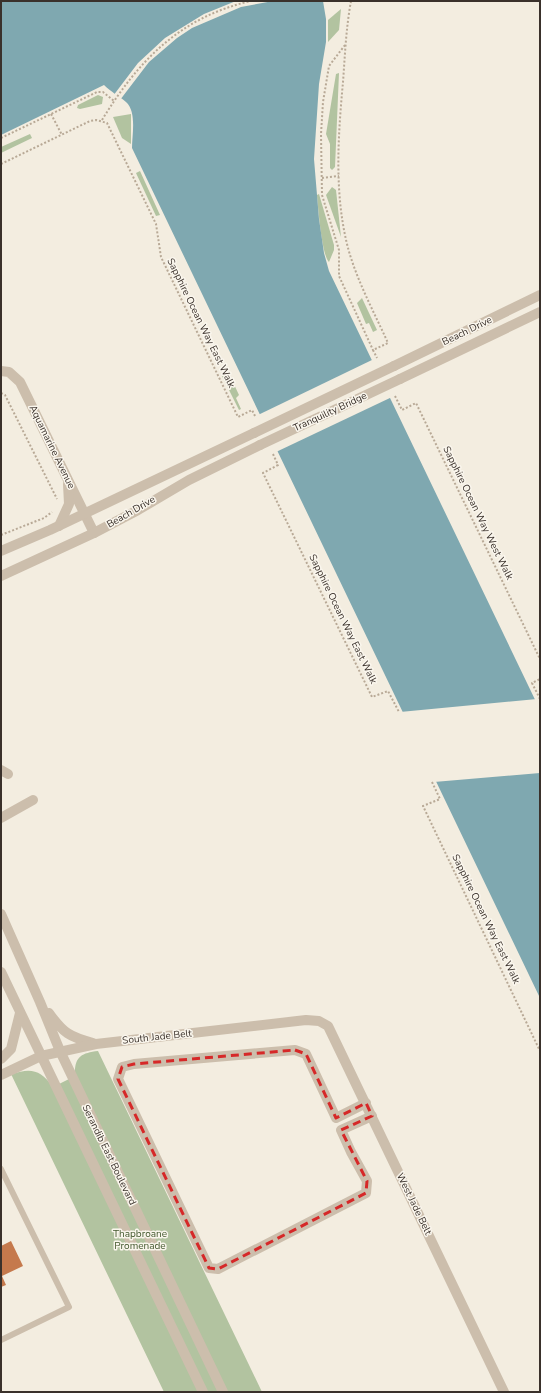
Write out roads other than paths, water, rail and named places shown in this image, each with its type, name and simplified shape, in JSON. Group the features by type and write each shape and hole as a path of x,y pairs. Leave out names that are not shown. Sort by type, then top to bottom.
{"street":[{"name":"Beach Drive","path":"394,366 540,295"},
{"name":"Beach Drive","path":"400,379 540,312"},
{"name":"Tranquility Bridge","path":"254,433 394,366"},
{"name":"Aquamarine Avenue","path":"1,371 9,372 20,382 94,533"},
{"name":"Tranquility Bridge","path":"260,445 400,379"},
{"name":"Beach Drive","path":"1,551 59,526 254,433"},
{"name":"Beach Drive","path":"1,576 94,533 138,510 175,487 260,445"},
{"path":"59,526 69,504 67,477"},
{"path":"1,818 33,800"},
{"name":"Serandib East Boulevard","path":"1,914 60,1051 223,1392"},
{"name":"Serandib East Boulevard","path":"1,972 203,1392"},
{"path":"40,1002 61,1030 73,1038 96,1044"},
{"path":"1,1059 11,1049 20,1013"},
{"name":"South Jade Belt","path":"1,1075 41,1056 96,1044 298,1021 319,1020"},
{"name":"West Jade Belt","path":"319,1020 328,1026 504,1392"},
{"path":"366,1103 336,1118 306,1054 295,1050 134,1064 122,1067 118,1079 209,1268 218,1269 366,1193 367,1181 341,1130 372,1116"}],"lane":[{"path":"1,1169 69,1307 1,1340"}],"water":[{"path":"1,1 323,1 326,19 326,42 319,84 314,159 319,219 324,253 329,271 540,710 540,998 132,148 133,118 129,106 104,85 1,135"}],"park label":[{"name":"Thapbroane Promenade","path":"140,1240"}]}
